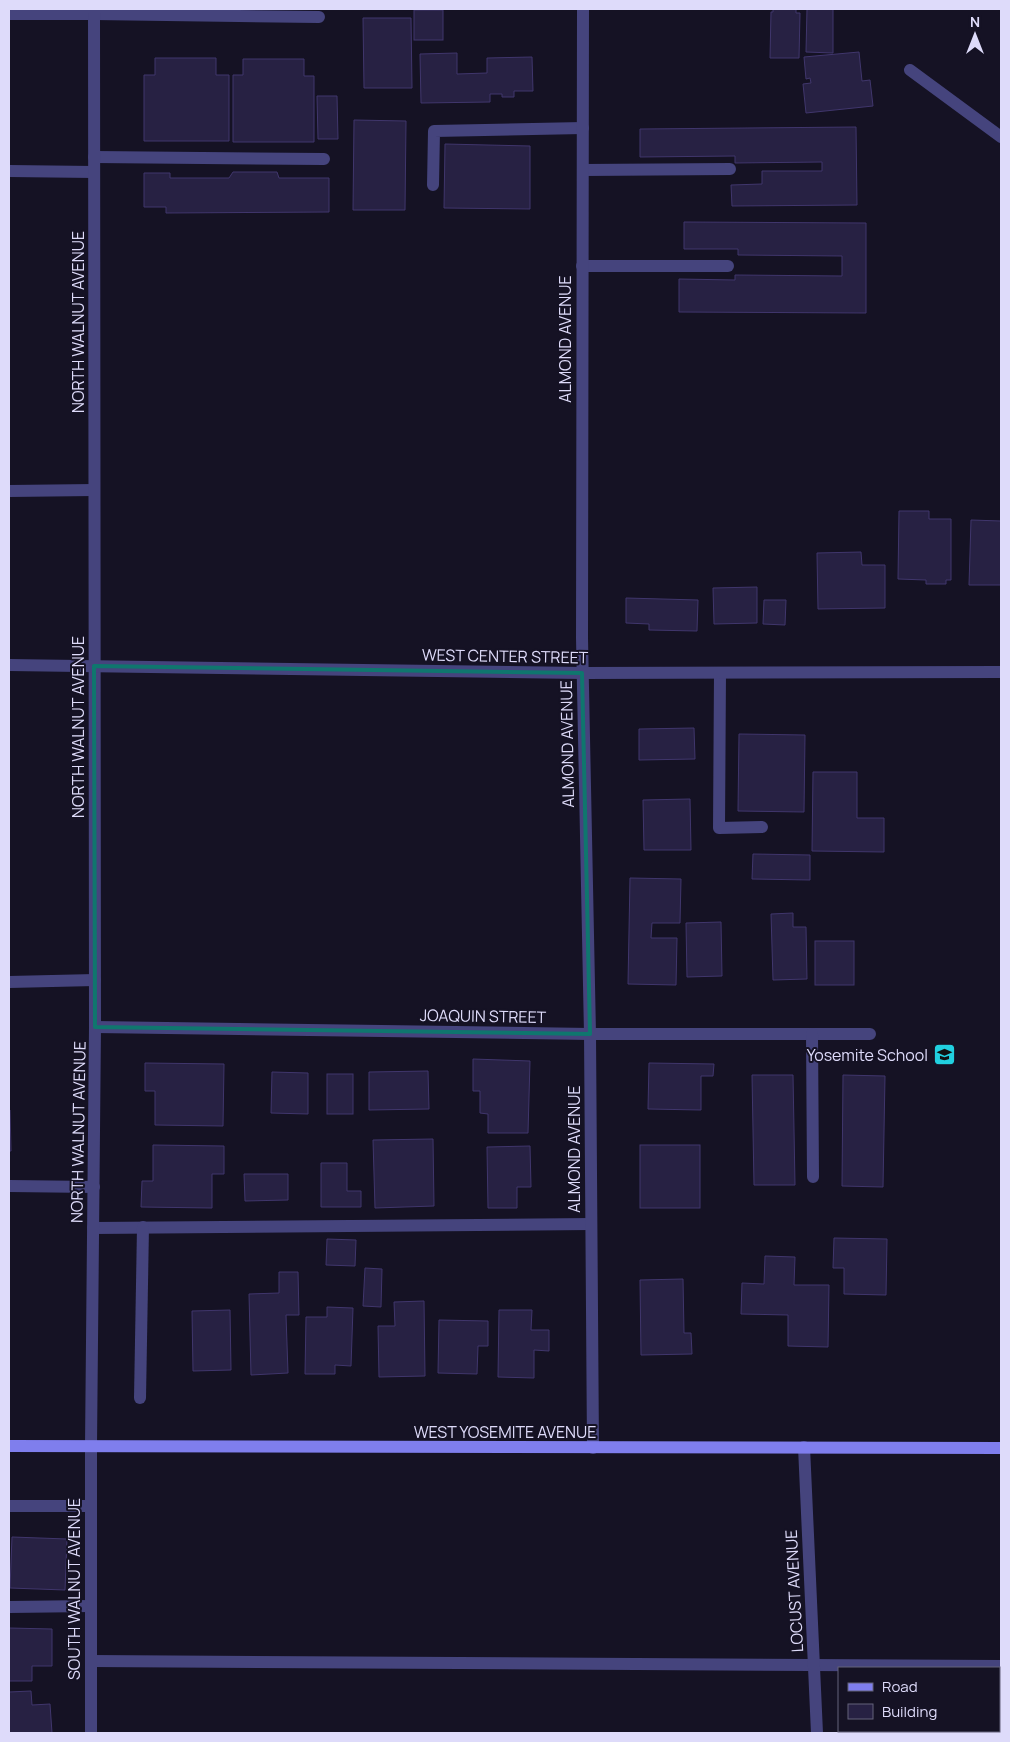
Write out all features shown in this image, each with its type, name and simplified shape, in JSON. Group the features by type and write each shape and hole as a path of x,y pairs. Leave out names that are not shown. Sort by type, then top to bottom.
{"main road":[{"name":"WEST YOSEMITE AVENUE","path":"9,1446 1001,1448"}],"street":[{"name":"ALMOND AVENUE","path":"583,9 582,673 590,1034 593,1448"},
{"path":"9,14 94,12 319,17"},
{"name":"NORTH WALNUT AVENUE","path":"91,1446 95,1027 94,12"},
{"path":"910,70 1001,137"},
{"path":"433,185 434,131 583,128"},
{"path":"94,157 324,159"},
{"path":"583,170 730,169"},
{"path":"9,171 94,172"},
{"path":"582,266 728,266"},
{"path":"9,491 94,490"},
{"name":"WEST CENTER STREET","path":"9,664 582,673 1001,672"},
{"path":"720,673 719,828 762,827"},
{"path":"9,982 95,980"},
{"name":"JOAQUIN STREET","path":"95,1027 590,1034 870,1034"},
{"path":"812,1034 814,1177"},
{"path":"9,1186 94,1187"},
{"path":"93,1228 591,1224"},
{"path":"140,1398 143,1227"},
{"name":"SOUTH WALNUT AVENUE","path":"90,1733 91,1446"},
{"name":"LOCUST AVENUE","path":"804,1447 817,1733"},
{"path":"9,1506 91,1506"},
{"path":"9,1607 91,1606"},
{"path":"91,1660 1001,1666"}],"highlighted area":[{"path":"94,666 582,673 590,1034 95,1027"}],"building":[{"path":"773,9 796,9 796,13 800,13 799,58 770,58 771,12 773,12"},
{"path":"807,9 833,9 833,53 806,52"},
{"path":"414,10 443,10 443,40 414,40"},
{"path":"363,18 411,18 412,88 364,88"},
{"path":"859,52 862,81 870,80 873,106 806,113 803,84 811,83 810,78 806,79 804,57"},
{"path":"457,53 457,74 487,73 487,58 532,57 533,91 514,91 514,97 490,94 490,102 421,103 420,54"},
{"path":"155,58 216,58 216,75 229,75 229,141 144,141 144,75 155,75"},
{"path":"243,59 304,59 304,76 314,76 314,142 233,142 233,75 243,75"},
{"path":"317,96 337,96 338,139 318,139"},
{"path":"354,120 406,121 405,210 353,210"},
{"path":"856,127 857,205 732,206 731,185 762,184 762,171 822,171 822,162 735,163 735,156 640,157 640,129"},
{"path":"445,144 530,146 530,209 444,208"},
{"path":"233,172 277,172 279,178 329,178 329,212 166,213 166,207 144,207 144,173 170,173 170,178 229,178"},
{"path":"684,222 866,223 866,313 679,312 679,279 735,280 735,275 842,276 842,256 738,255 738,249 684,249"},
{"path":"899,511 929,511 929,519 951,519 951,580 946,580 946,584 926,584 926,580 898,579"},
{"path":"971,520 1001,521 1001,585 969,585"},
{"path":"861,552 862,565 885,565 885,608 818,609 817,553"},
{"path":"757,587 757,623 714,624 713,588"},
{"path":"626,598 698,600 697,631 649,630 649,624 626,623"},
{"path":"764,600 786,600 785,625 763,624"},
{"path":"694,728 695,759 639,760 639,729"},
{"path":"739,734 805,735 804,812 738,811"},
{"path":"813,772 857,772 857,818 884,818 884,852 812,851"},
{"path":"690,799 691,850 644,850 643,800"},
{"path":"753,854 810,855 810,880 752,879"},
{"path":"630,878 681,879 680,923 652,923 651,938 677,938 676,985 628,984"},
{"path":"793,913 793,927 806,927 807,979 773,980 771,914"},
{"path":"721,922 722,976 687,977 686,923"},
{"path":"815,941 854,941 854,985 815,985"},
{"path":"473,1059 530,1061 528,1133 488,1133 488,1114 480,1113 480,1091 473,1091"},
{"path":"145,1063 224,1064 223,1126 155,1125 155,1091 145,1091"},
{"path":"649,1063 714,1064 713,1076 701,1076 701,1110 648,1109"},
{"path":"428,1071 429,1109 369,1110 369,1072"},
{"path":"272,1072 308,1073 308,1114 271,1113"},
{"path":"327,1074 353,1074 353,1114 327,1114"},
{"path":"752,1075 793,1075 795,1185 754,1185"},
{"path":"843,1075 885,1076 883,1187 842,1186"},
{"path":"10,1110 11,1151 9,1151"},
{"path":"433,1139 434,1206 375,1208 373,1140"},
{"path":"153,1145 224,1146 224,1174 212,1174 212,1208 141,1207 142,1181 153,1181"},
{"path":"640,1145 700,1145 700,1208 640,1208"},
{"path":"530,1146 531,1187 517,1187 517,1208 488,1208 487,1147"},
{"path":"321,1163 347,1163 347,1191 361,1191 361,1207 321,1207"},
{"path":"244,1174 288,1174 288,1200 245,1201"},
{"path":"834,1238 887,1239 886,1295 844,1294 844,1268 833,1268"},
{"path":"327,1239 356,1240 355,1266 326,1265"},
{"path":"765,1256 795,1257 794,1285 829,1285 828,1347 788,1346 788,1315 741,1314 742,1283 764,1284"},
{"path":"365,1268 382,1269 381,1307 363,1306"},
{"path":"279,1272 298,1272 299,1315 286,1315 288,1373 251,1375 249,1294 279,1293"},
{"path":"683,1279 684,1333 691,1333 692,1354 641,1355 640,1280"},
{"path":"424,1301 425,1376 379,1377 378,1326 395,1326 394,1302"},
{"path":"327,1307 353,1308 351,1366 335,1365 335,1374 305,1374 306,1317 327,1317"},
{"path":"230,1310 231,1370 193,1371 192,1311"},
{"path":"499,1310 532,1310 531,1330 549,1330 549,1351 534,1350 534,1378 498,1377"},
{"path":"439,1320 488,1321 488,1346 478,1346 477,1374 438,1373"},
{"path":"12,1537 67,1539 65,1590 10,1588"},
{"path":"9,1628 52,1629 52,1666 32,1666 32,1681 9,1681"},
{"path":"31,1691 32,1705 50,1704 52,1733 9,1733 9,1692"}],"place":[{"name":"Yosemite School","path":"944,1055"}]}
